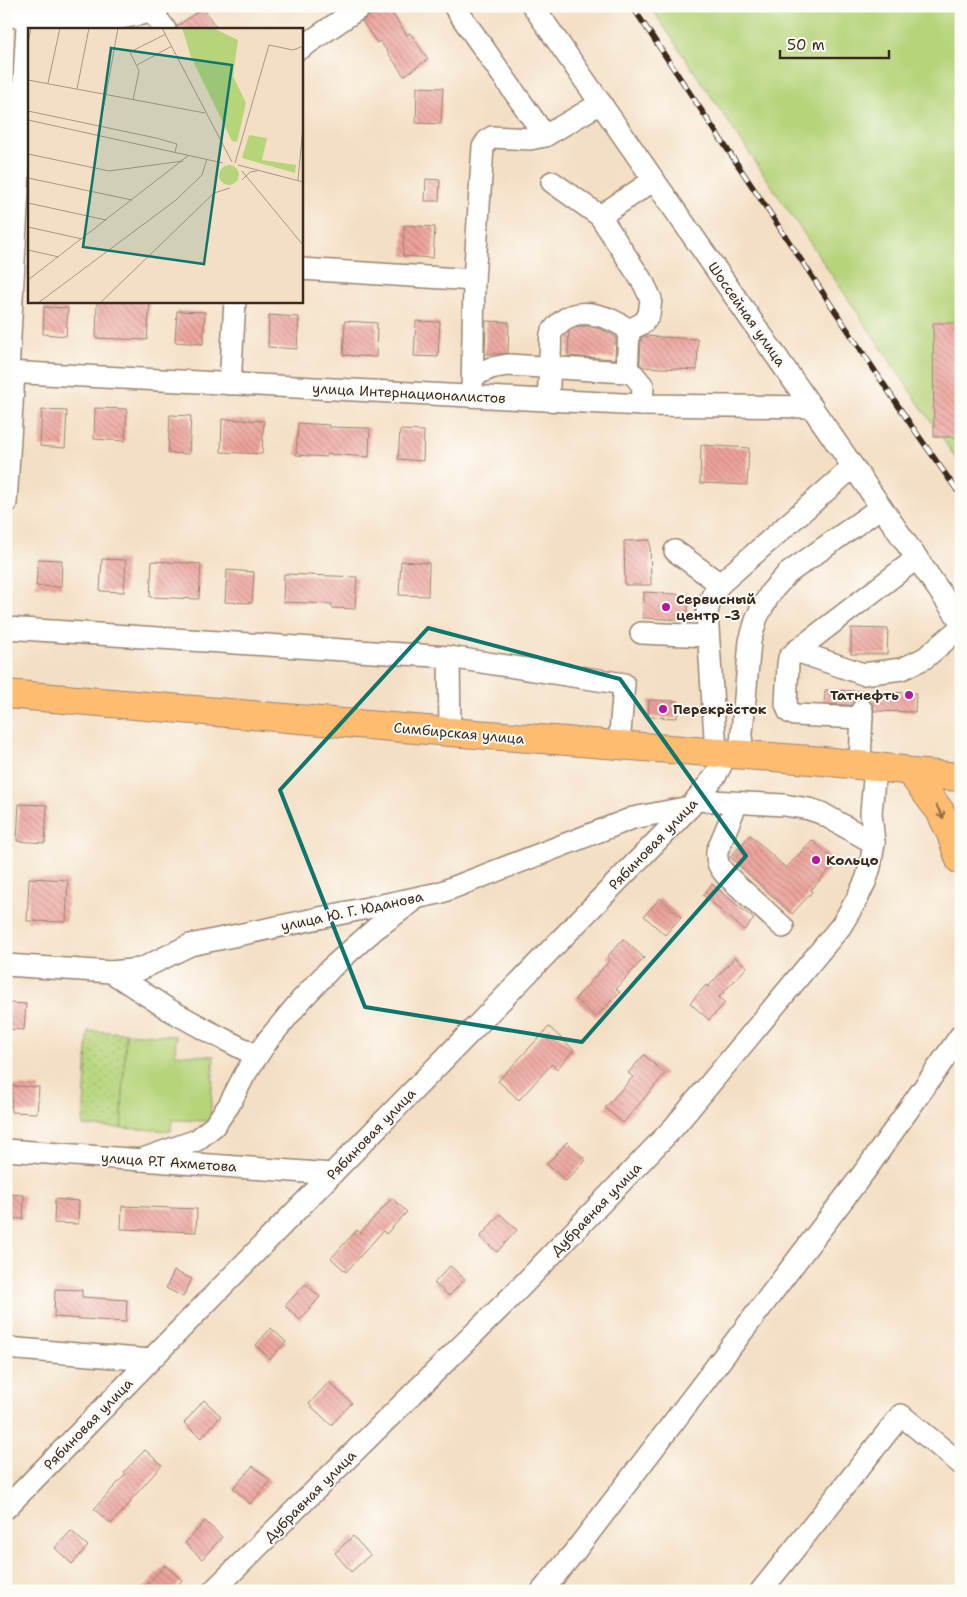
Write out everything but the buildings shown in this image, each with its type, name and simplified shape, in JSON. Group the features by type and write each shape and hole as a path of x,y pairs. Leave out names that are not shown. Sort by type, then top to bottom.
{"main road":[{"name":"Симбирская улица","path":"6,694 450,732 823,761 903,770 911,774 961,777"},
{"path":"911,774 940,811 951,834 960,864"}],"street":[{"path":"302,47 362,6"},
{"path":"454,6 545,136"},
{"name":"Шоссейная улица","path":"533,6 961,622"},
{"path":"6,16 28,12 106,21 156,9 165,28"},
{"path":"6,503 10,373 28,12"},
{"path":"473,386 474,280 483,148 492,137 530,139 545,136 601,104"},
{"path":"600,216 654,180"},
{"path":"552,182 600,216 644,284 651,299 649,315 643,323 629,330"},
{"path":"302,269 474,280"},
{"path":"230,384 235,302"},
{"path":"548,400 552,334 555,328 565,319 574,315 602,316 629,330"},
{"path":"627,372 629,330"},
{"path":"473,386 483,370 498,366 627,372 634,375 643,386 642,405"},
{"name":"улица Интернационалистов","path":"10,373 230,384 473,386 548,400 642,405 812,407"},
{"path":"728,754 708,636 707,612 711,598 720,584 853,467"},
{"path":"728,754 750,641 757,616 771,592 787,574 881,507"},
{"path":"675,551 720,584"},
{"path":"916,558 792,654 788,664 786,704 789,712 795,715 862,698 902,669 925,658 961,627"},
{"path":"6,628 449,657 624,684 619,745"},
{"path":"641,633 708,636"},
{"path":"796,651 862,698"},
{"path":"449,657 450,732"},
{"name":"Дубравная улица","path":"213,1591 514,1294 675,1126 841,926 866,880 874,843 862,698"},
{"name":"Рябиновая улица","path":"6,1508 693,804 716,775 728,754"},
{"path":"737,803 717,851 716,858 719,867 782,927"},
{"name":"улица Ю. Г. Юданова","path":"6,965 111,972 140,969 190,945 439,893 633,818 693,804 784,805 815,811 874,843"},
{"path":"140,1160 197,1140 214,1126 268,1040 331,968 375,929 418,897"},
{"path":"111,972 168,1009 258,1056"},
{"path":"542,1591 576,1550 868,1167 961,1035"},
{"name":"улица Р.Т Ахметова","path":"6,1150 332,1174"},
{"path":"6,1348 150,1360"},
{"path":"761,1591 902,1415 961,1464"}],"highlighted area":[{"path":"428,628 620,679 746,856 582,1042 365,1007 280,790"}],"green space":[{"path":"650,6 961,6 961,466"},
{"path":"88,1031 126,1033 121,1128 83,1126"},
{"path":"126,1033 176,1036 175,1054 214,1056 210,1121 172,1120 171,1131 121,1128"}],"tunnel":[{"path":"862,691 862,710"}],"railway":[{"path":"632,6 911,425 961,496"}],"place":[{"name":"Сервисный центр -3","path":"666,607"},
{"name":"Татнефть","path":"909,695"},
{"name":"Перекрёсток","path":"663,709"},
{"name":"Кольцо","path":"816,860"}]}
